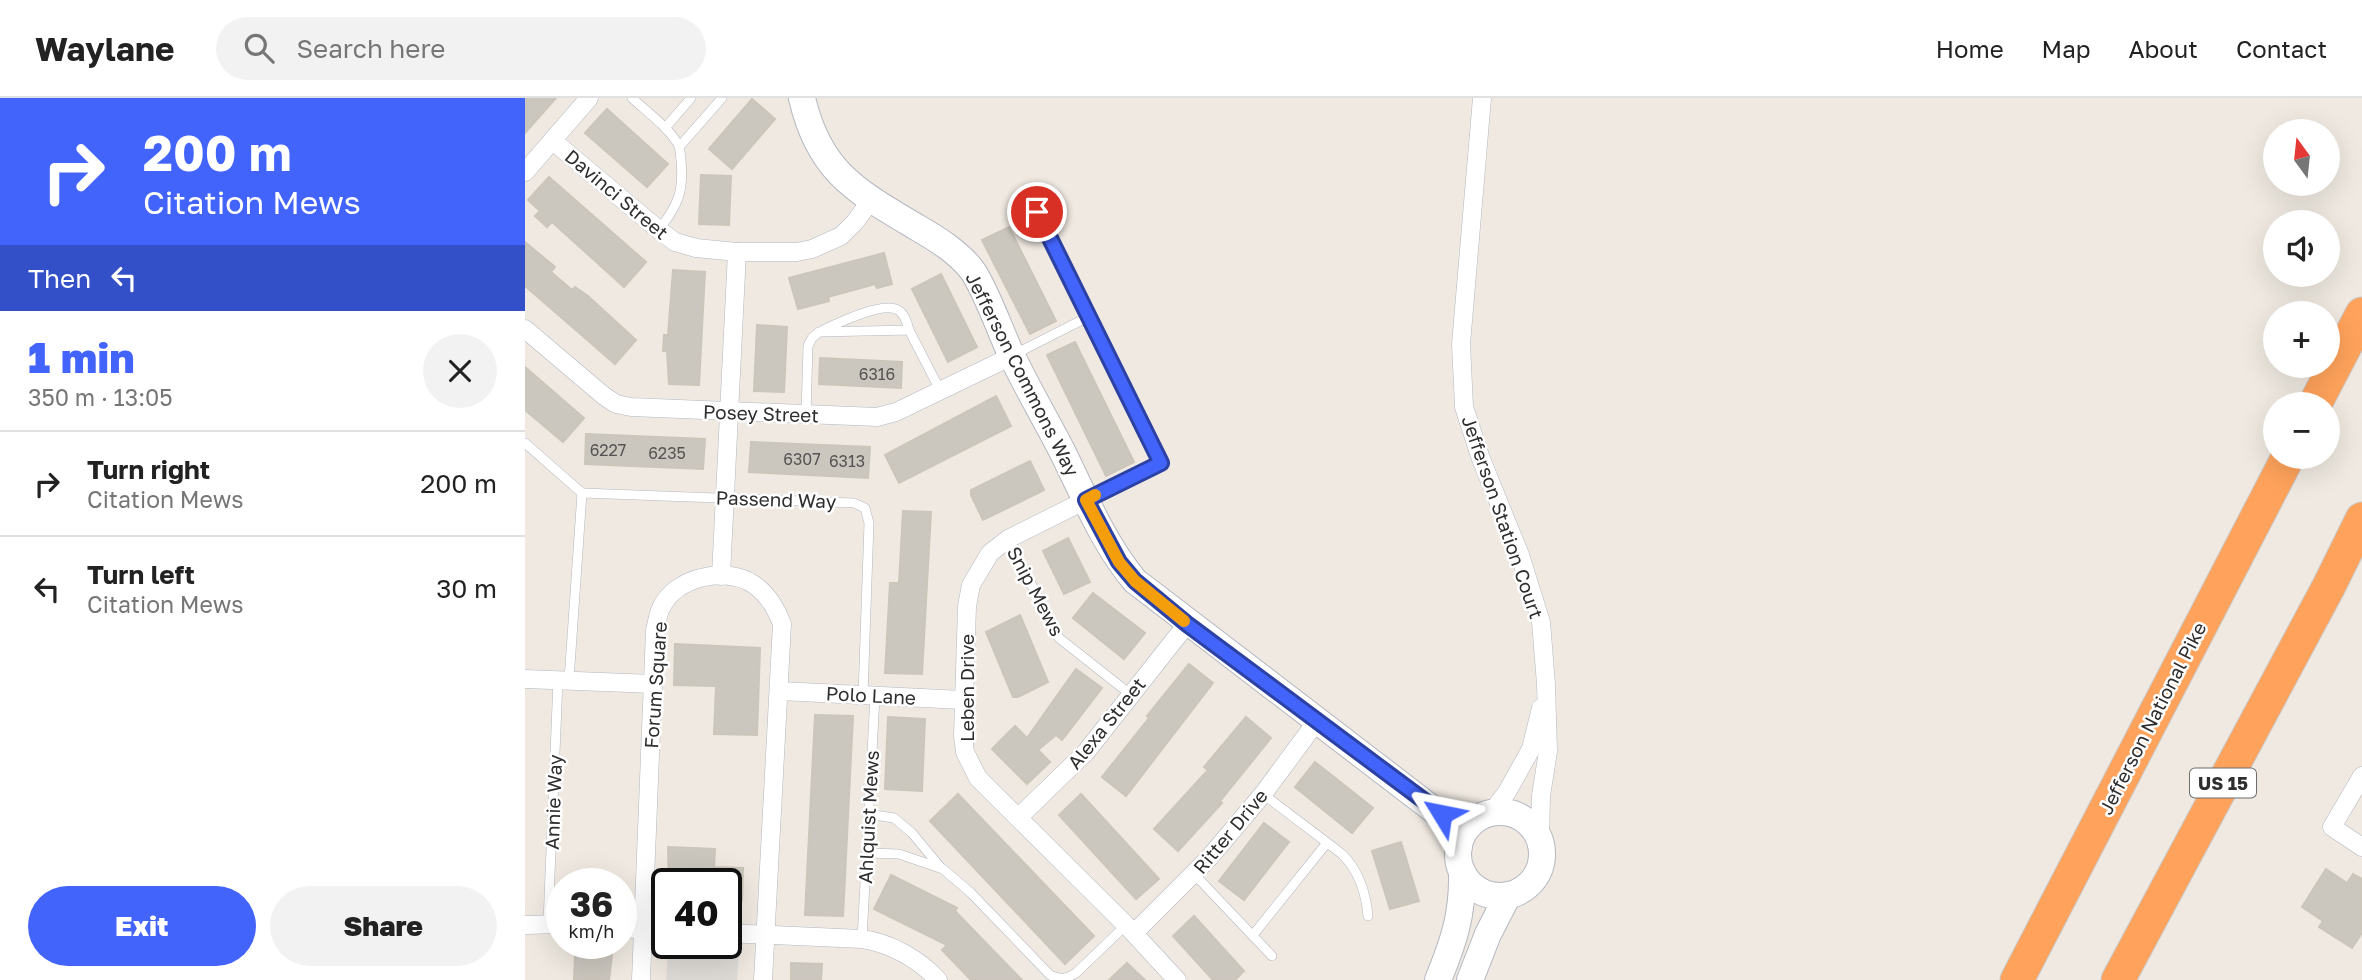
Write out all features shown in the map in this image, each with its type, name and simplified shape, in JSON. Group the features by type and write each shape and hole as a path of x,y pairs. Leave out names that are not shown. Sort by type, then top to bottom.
{"highway":[{"path":"2321,392 2362,314"},
{"name":"Jefferson National Pike","path":"2017,980 2282,469"},
{"name":"US 15","path":"2117,980 2329,586 2362,519"},
{"path":"2329,586 2362,531"}],"street":[{"path":"525,172 589,98"},
{"name":"Jefferson Commons Way","path":"803,98 807,119 818,146 832,167 851,186 871,200 956,253 973,272 1011,356 1086,500 1119,562 1135,581 1187,624 1439,814 1460,859"},
{"name":"Jefferson Station Court","path":"1482,98 1461,344 1464,407 1481,459 1520,555 1541,622 1548,751 1541,796 1540,839"},
{"name":"Davinci Street","path":"553,141 659,230 684,246 737,252 782,253 812,248 841,236 871,200"},
{"path":"722,576 737,252"},
{"name":"Posey Street","path":"525,329 604,396 616,404 631,407 877,417 896,412 1011,356"},
{"name":"Leben Drive","path":"1086,500 1008,539 990,553 971,585 967,606 963,700 965,752 978,778 1130,929 1177,980"},
{"name":"Forum Square","path":"641,980 655,630 661,608 682,585 701,578 722,576 751,583 769,599 777,610 783,635 763,980"},
{"name":"Alexa Street","path":"1019,817 1078,761 1187,624"},
{"path":"525,679 654,684"},
{"name":"Jefferson Station Court","path":"1483,816 1507,792 1531,749 1546,684"},
{"name":"Polo Lane","path":"780,691 963,700"},
{"name":"Ritter Drive","path":"1130,929 1195,874 1263,794 1317,721"},
{"path":"2362,776 2332,827 2362,847"},
{"path":"1438,980 1457,928 1463,902 1460,859 1467,827 1483,816 1503,812 1526,820 1540,839 1541,865 1536,877 1528,886 1508,895 1481,891 1470,883 1460,859"},
{"name":"Jefferson Commons Way","path":"1439,814 1483,816"},
{"path":"1470,980 1488,934 1508,895"},
{"path":"525,925 546,924"},
{"path":"637,929 651,930"},
{"path":"742,934 881,942 938,980"}],"lane":[{"path":"632,98 666,128 680,146 680,195 674,210 659,230"},
{"path":"666,128 691,98"},
{"path":"680,146 722,98"},
{"path":"1037,212 1161,463 1086,500"},
{"path":"806,414 808,346 812,338 852,317 882,309 895,308 902,313 940,390"},
{"path":"1011,356 1088,317"},
{"path":"819,332 909,330"},
{"path":"525,443 582,493"},
{"name":"Passend Way","path":"582,493 853,503 866,509 869,523 869,695"},
{"name":"Annie Way","path":"557,868 564,680 582,493"},
{"name":"Snip Mews","path":"1008,539 1059,638 1130,694"},
{"name":"Ahlquist Mews","path":"862,939 868,814 869,695"},
{"path":"1263,794 1352,864 1367,904 1367,916"},
{"path":"868,814 894,818 912,833 943,869 971,893 1050,975 1059,979 1076,973 1130,929"},
{"path":"1254,935 1327,844"},
{"path":"866,853 899,855 943,869"},
{"path":"1195,874 1272,956"}],"shaded area":[{"path":"667,959 738,959 737,980 666,980"}],"building":[{"path":"525,98 556,98 525,133"},
{"path":"752,99 775,119 732,169 709,149"},
{"path":"607,109 668,164 647,187 585,133"},
{"path":"701,175 731,176 729,225 699,224"},
{"path":"549,177 646,262 624,287 552,222 547,227 535,216 540,211 528,200"},
{"path":"1009,227 1056,321 1030,334 982,240"},
{"path":"525,242 555,267 551,272 572,290 575,287 588,296 636,340 615,364 525,286"},
{"path":"884,253 892,284 877,288 875,284 828,297 829,301 798,309 789,278"},
{"path":"673,270 705,272 699,385 669,384 667,351 663,351 664,335 668,335"},
{"path":"941,274 977,347 948,362 912,289"},
{"path":"757,325 787,327 784,392 754,391"},
{"path":"1075,342 1134,462 1106,476 1047,355"},
{"path":"820,358 902,362 901,388 819,384"},
{"path":"525,367 584,418 563,442 525,410"},
{"path":"996,396 1011,426 899,483 885,455"},
{"path":"586,434 705,439 703,469 585,464"},
{"path":"751,442 870,447 868,478 749,472"},
{"path":"1030,461 1044,490 983,520 971,490"},
{"path":"903,511 931,512 922,674 885,673 890,583 899,583"},
{"path":"1068,538 1090,582 1064,594 1043,551"},
{"path":"1093,593 1145,633 1124,659 1073,618"},
{"path":"1020,615 1048,682 1013,697 986,632"},
{"path":"675,644 760,648 757,735 714,734 716,686 674,685"},
{"path":"1189,664 1213,683 1126,796 1102,777"},
{"path":"1076,669 1102,688 1062,740 1056,735 1038,750 1050,762 1027,784 992,749 1015,726 1027,738"},
{"path":"815,715 853,716 843,916 805,915"},
{"path":"888,717 925,719 922,791 885,789"},
{"path":"1246,717 1271,738 1220,801 1222,803 1178,851 1154,829 1208,770 1204,767"},
{"path":"1315,762 1373,808 1352,833 1295,787"},
{"path":"958,794 1094,936 1065,964 930,821"},
{"path":"1081,794 1159,879 1136,899 1059,815"},
{"path":"1264,823 1289,842 1244,900 1219,881"},
{"path":"1401,842 1419,901 1390,909 1372,851"},
{"path":"668,847 715,849 714,867 743,868 742,900 742,868 669,868"},
{"path":"2326,869 2347,883 2353,874 2362,879 2362,933 2352,948 2319,927 2323,921 2302,907"},
{"path":"891,875 957,908 955,911 1022,980 971,980 942,950 947,945 874,909"},
{"path":"1194,916 1244,971 1235,980 1213,980 1173,936"},
{"path":"575,959 612,959 609,980 574,980"},
{"path":"791,963 822,964 821,980 791,980"},
{"path":"1127,963 1145,980 1109,980"}],"slow traffic":[{"path":"1095,495 1086,500 1119,562 1135,581 1184,621"}],"route":[{"path":"1037,212 1161,463 1086,500 1119,562 1135,581 1187,624 1442,814"}]}
